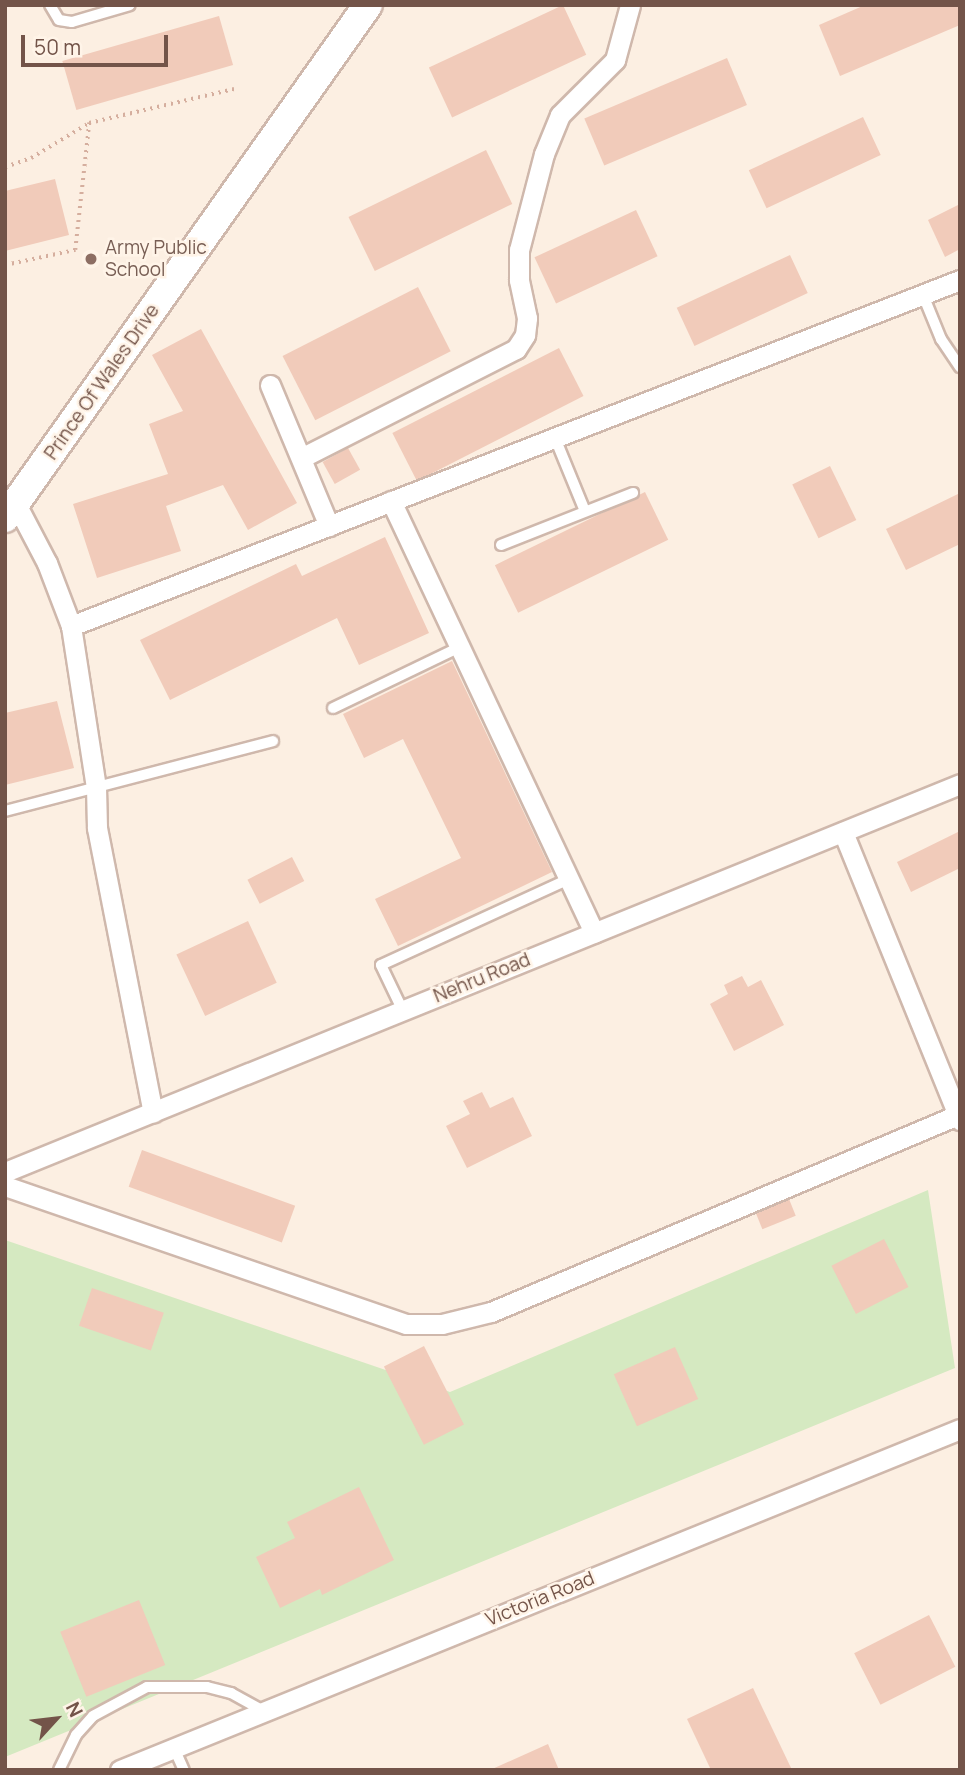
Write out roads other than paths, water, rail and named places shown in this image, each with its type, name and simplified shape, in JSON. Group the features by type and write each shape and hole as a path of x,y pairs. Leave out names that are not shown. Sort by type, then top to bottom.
{"main road":[{"name":"Prince Of Wales Drive","path":"10,511 368,5"}],"street":[{"path":"303,457 516,349 526,335 527,318 519,280 519,250 544,154 559,115 615,60 630,5"},
{"path":"71,626 960,280"},
{"path":"270,385 303,457 329,526"},
{"path":"391,501 594,933"},
{"path":"10,511 47,563 71,626 96,787 97,828 153,1112"},
{"name":"Nehru Road","path":"5,1172 960,784"},
{"path":"5,1186 407,1324 442,1324 491,1312 959,1116 843,832"},
{"name":"Victoria Road","path":"120,1770 960,1429"}],"lane":[{"path":"50,5 60,20 72,22 130,5"},
{"path":"922,295 941,339 960,367"},
{"path":"555,438 585,511"},
{"path":"501,545 633,493"},
{"path":"333,708 460,647"},
{"path":"5,811 273,741"},
{"path":"403,1011 380,965 569,879"},
{"path":"59,1770 76,1735 93,1716 147,1687 207,1686 231,1693 265,1711"},
{"path":"174,1748 184,1770"}],"place":[{"name":"Army Public School","path":"91,259"}]}
